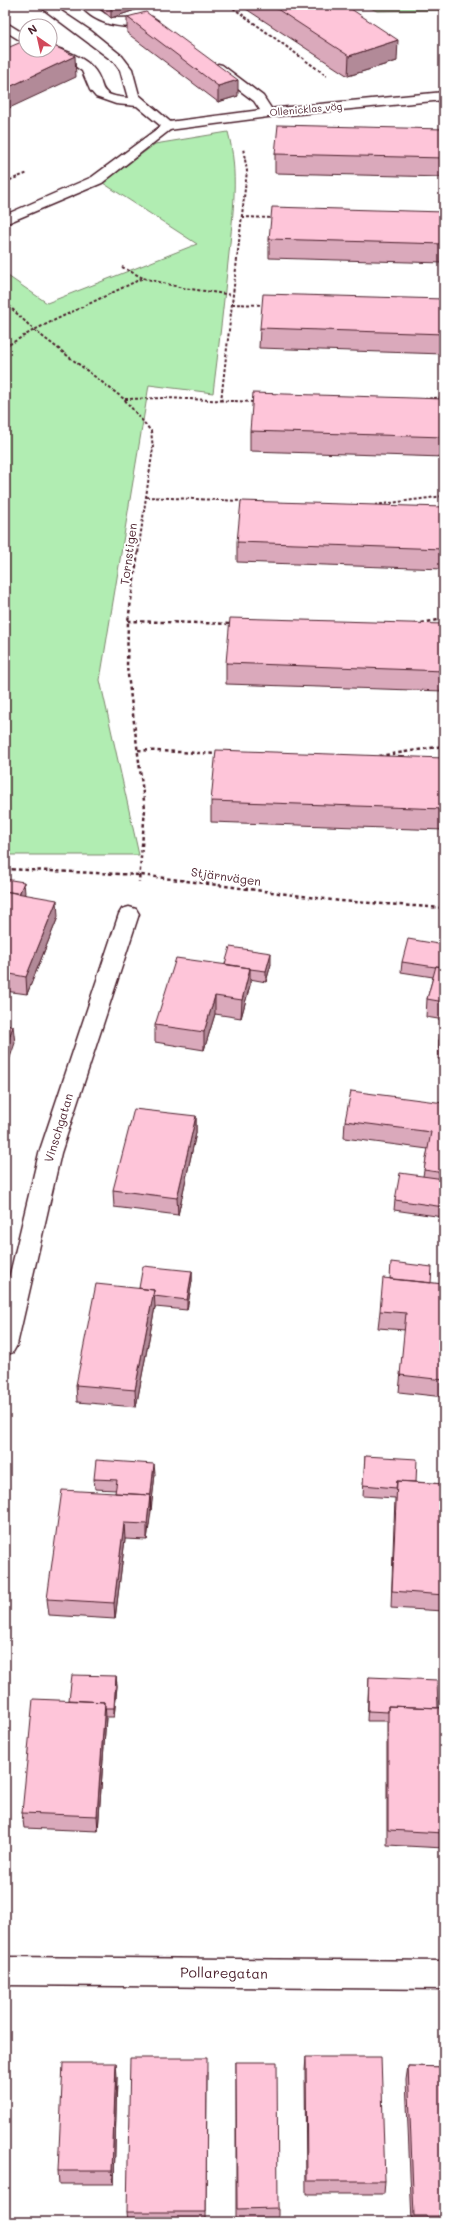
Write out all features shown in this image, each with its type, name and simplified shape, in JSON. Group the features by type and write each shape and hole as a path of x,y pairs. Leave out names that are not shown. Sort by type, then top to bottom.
{"street":[{"name":"Ollenicklas vög","path":"169,126 268,113 444,96"},
{"name":"Vinschgatan","path":"5,1345 50,1153 129,914"},
{"name":"Pollaregatan","path":"5,1971 444,1976"}],"lane":[{"path":"5,220 97,180 169,126 133,96 126,69 118,59 87,34 44,5"},
{"path":"86,5 103,19 114,23 131,24 156,21 162,26"},
{"path":"5,26 18,35"},
{"path":"58,54 84,66 90,72 96,90 103,95 113,99 140,102"},
{"path":"210,62 259,99 268,113"}],"path":[{"path":"229,5 333,80"},
{"path":"221,401 247,171 236,117"},
{"path":"242,217 281,218"},
{"path":"122,267 143,278 183,288 233,295"},
{"path":"5,347 34,330 143,278"},
{"name":"Tornstigen","path":"5,302 34,330 124,399 150,430 153,448 128,621 127,667 145,809 141,875"},
{"path":"232,304 270,305"},
{"path":"419,399 444,397"},
{"path":"124,399 165,398 260,403"},
{"path":"369,506 444,496"},
{"path":"146,497 249,502"},
{"path":"410,625 444,619"},
{"path":"128,621 237,625"},
{"path":"372,757 444,746"},
{"path":"138,750 224,754"},
{"name":"Stjärnvägen","path":"5,869 141,875 340,901 444,908"}],"green space":[{"path":"364,5 444,5 444,10 377,11"},
{"path":"228,132 233,162 234,192 231,238 213,393 149,385 100,680 139,855 5,855 5,274 47,303 197,244 103,183 155,144"}],"building":[{"path":"271,5 345,5 398,40 349,56"},
{"path":"146,12 238,80 218,86 127,17"},
{"path":"18,43 18,58 58,58 58,48 75,56 5,89 5,49"},
{"path":"278,125 444,129 444,158 275,154"},
{"path":"272,207 444,212 444,244 269,239"},
{"path":"263,294 444,299 444,334 260,328"},
{"path":"253,393 444,399 444,437 250,431"},
{"path":"241,501 444,507 444,549 237,542"},
{"path":"230,618 444,624 444,671 226,663"},
{"path":"216,750 444,758 444,809 211,801"},
{"path":"5,879 24,882 19,894 5,891"},
{"path":"5,891 57,900 26,977 5,973"},
{"path":"408,939 444,945 444,967 402,962"},
{"path":"230,947 271,953 266,971 225,964"},
{"path":"176,958 250,968 242,1000 215,996 204,1032 155,1025"},
{"path":"436,966 444,967 444,1002 427,999"},
{"path":"444,1022 444,1042 439,1041"},
{"path":"5,1025 13,1026 5,1050"},
{"path":"351,1091 444,1103 444,1173 424,1170 431,1132 345,1121"},
{"path":"134,1109 196,1116 177,1198 113,1190"},
{"path":"400,1173 444,1179 444,1207 395,1200"},
{"path":"391,1262 432,1267 431,1283 390,1279"},
{"path":"143,1266 192,1271 187,1300 154,1296 154,1290 139,1288"},
{"path":"383,1278 444,1284 444,1380 400,1375 406,1313 380,1311"},
{"path":"96,1284 154,1290 135,1390 76,1385"},
{"path":"365,1456 417,1459 416,1482 397,1481 396,1488 363,1485"},
{"path":"96,1460 154,1464 150,1501 150,1495 115,1493 117,1480 94,1479"},
{"path":"397,1481 444,1484 444,1595 392,1591"},
{"path":"62,1490 150,1495 147,1524 124,1523 114,1603 47,1599"},
{"path":"72,1675 116,1676 114,1708 105,1708 105,1702 69,1700"},
{"path":"369,1677 437,1680 438,1708 388,1706 388,1712 368,1711"},
{"path":"33,1699 105,1702 97,1816 22,1813"},
{"path":"388,1706 444,1708 444,1833 388,1830"},
{"path":"306,2057 381,2057 385,2181 307,2181"},
{"path":"130,2058 207,2058 206,2212 127,2212"},
{"path":"236,2062 277,2062 278,2208 237,2209"},
{"path":"63,2063 116,2063 112,2171 58,2171"},
{"path":"408,2066 444,2067 444,2216 414,2216"}]}
